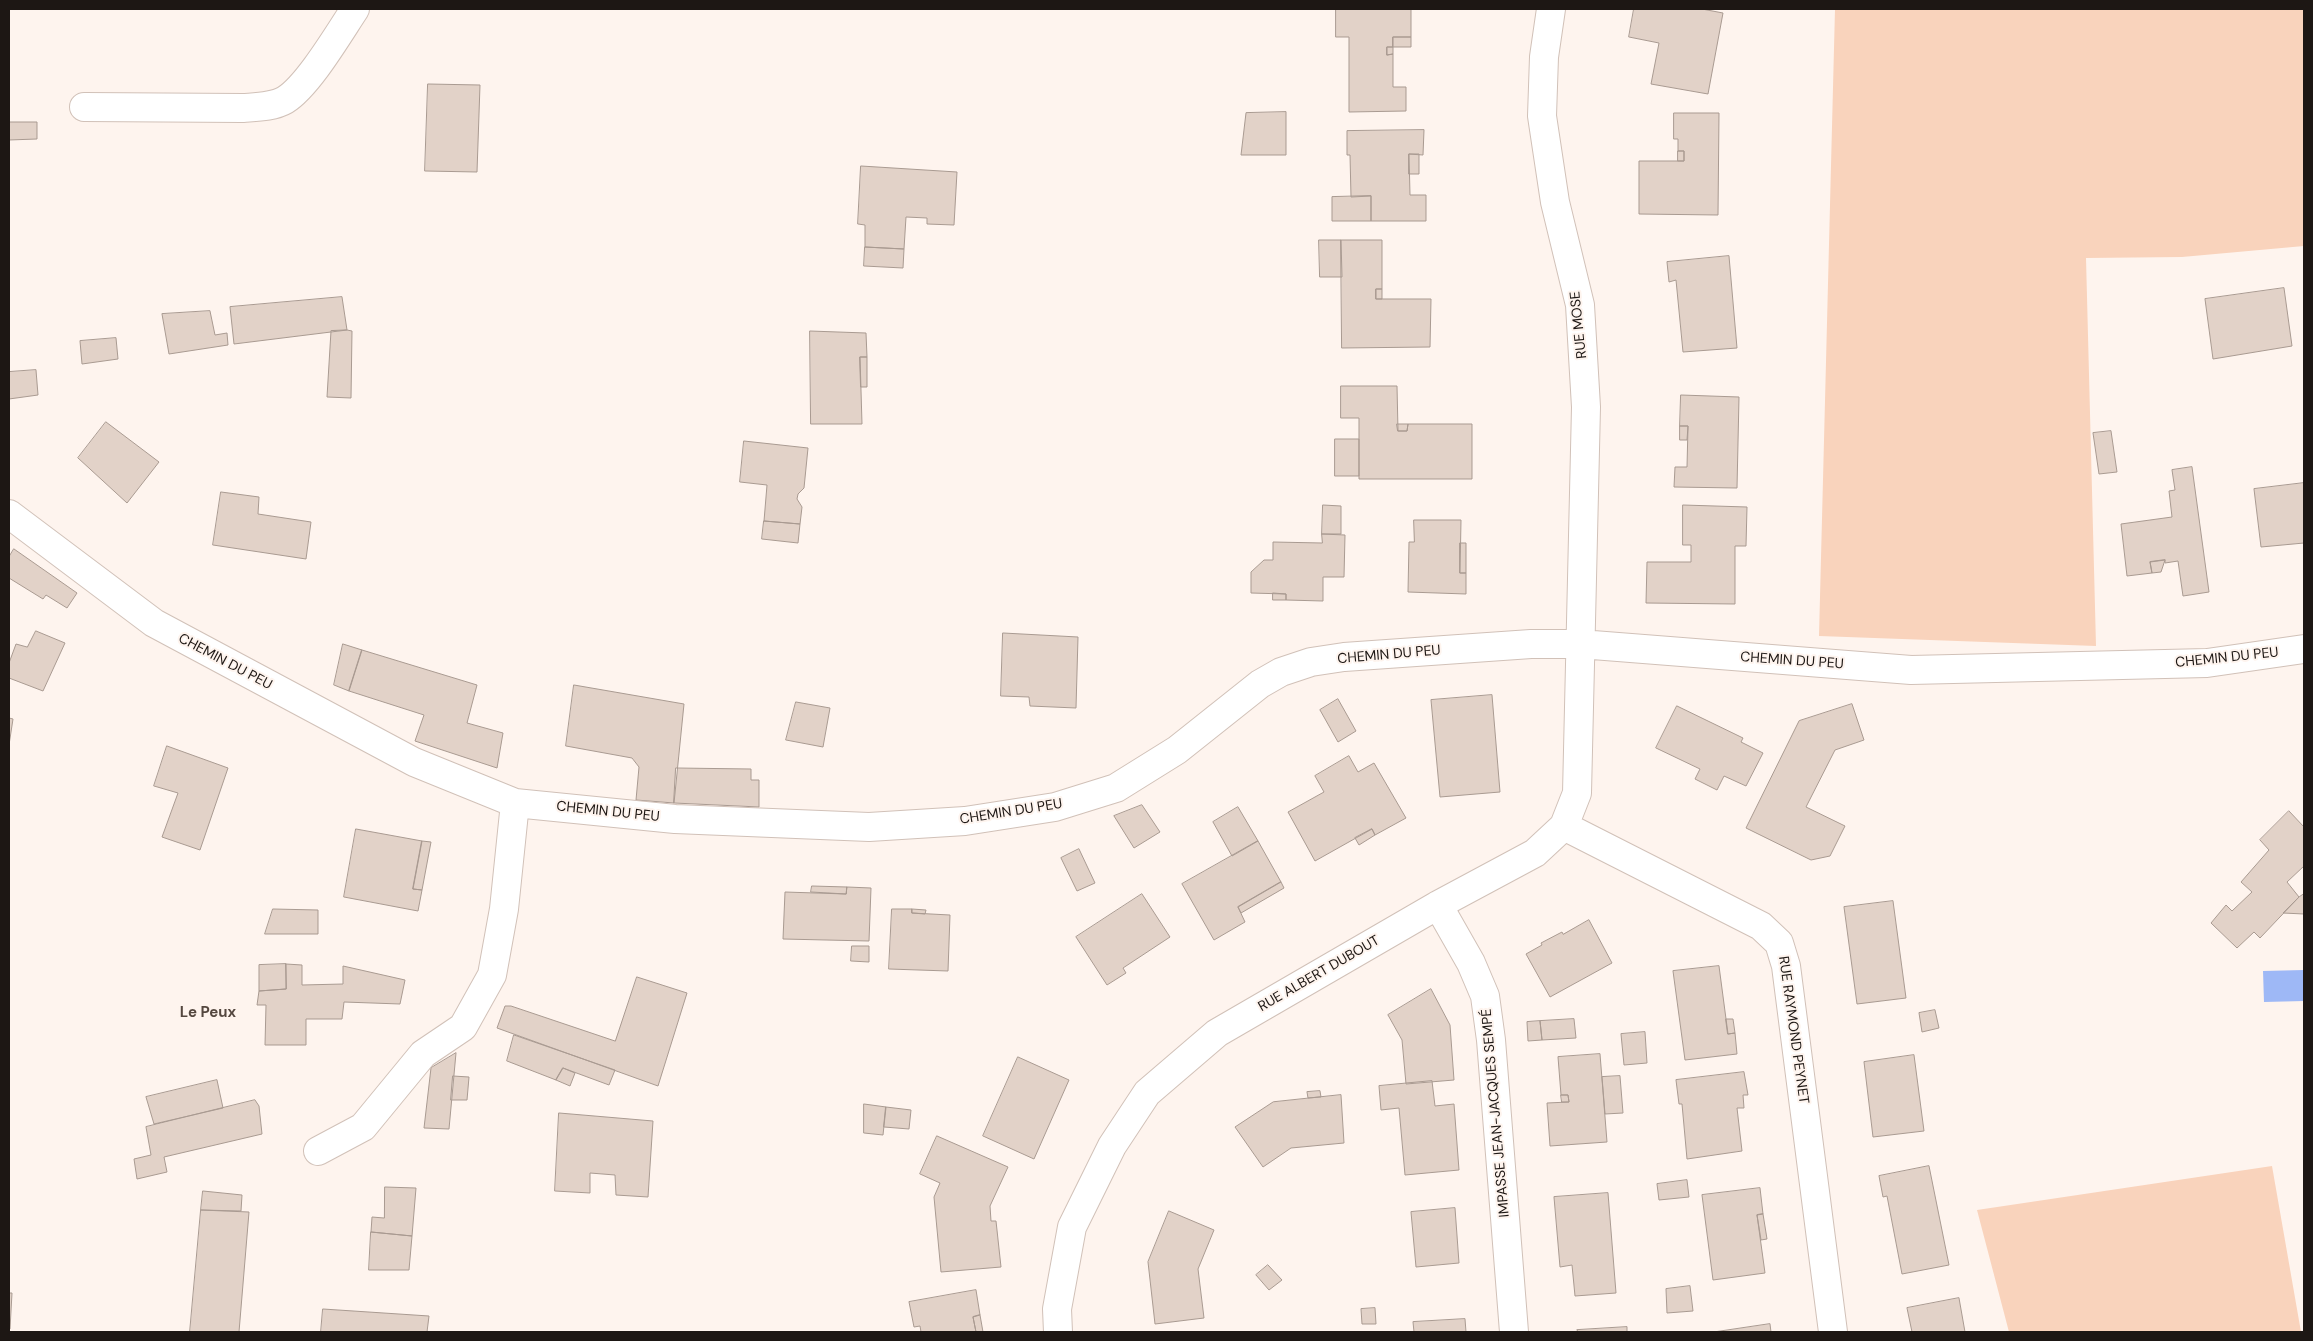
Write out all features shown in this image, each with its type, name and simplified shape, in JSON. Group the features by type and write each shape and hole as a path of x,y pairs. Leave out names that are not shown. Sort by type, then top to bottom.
{"street":[{"path":"84,107 266,107 285,100 303,84 355,9"},
{"name":"RUE MOSE","path":"1551,9 1544,57 1542,116 1555,202 1580,305 1586,408 1580,644"},
{"name":"CHEMIN DU PEU","path":"9,514 154,623 414,762 515,803 675,819 869,827 974,820 1055,808 1116,788 1177,750 1260,684 1281,672 1311,662 1344,657 1531,644 1580,644 1911,670 2207,663 2304,649"},
{"name":"RUE ALBERT DUBOUT","path":"1058,1332 1057,1309 1072,1227 1112,1146 1147,1093 1217,1033 1438,905 1536,853 1564,826 1577,792 1580,644"},
{"path":"318,1151 363,1127 423,1054 463,1027 492,974 504,909 515,803"},
{"name":"RUE RAYMOND PEYNET","path":"1564,826 1761,926 1779,943 1786,966 1833,1332"},
{"name":"IMPASSE JEAN-JACQUES SEMPÉ","path":"1438,905 1471,963 1485,996 1491,1040 1514,1332"}],"shaded area":[{"path":"1835,9 2304,9 2304,246 2182,257 2086,258 2096,646 1819,636"},
{"path":"2272,1166 2301,1332 2009,1332 1977,1210"}],"water":[{"path":"2304,970 2304,1001 2264,1002 2263,971"}],"building":[{"path":"1336,9 1411,9 1411,37 1393,37 1393,47 1387,47 1387,55 1393,54 1393,87 1406,87 1406,111 1349,112 1349,37 1336,37"},
{"path":"1634,9 1702,9 1723,13 1708,94 1651,84 1659,43 1629,37"},
{"path":"1393,37 1411,37 1411,47 1393,47"},
{"path":"1387,47 1393,47 1393,54 1387,55"},
{"path":"428,84 480,85 477,172 425,171"},
{"path":"1286,112 1286,155 1241,155 1246,113"},
{"path":"1674,113 1719,113 1718,215 1639,214 1639,161 1684,161 1684,151 1678,151 1678,139 1674,139"},
{"path":"9,122 37,122 37,139 9,140"},
{"path":"1424,130 1423,155 1409,154 1410,195 1426,195 1426,221 1371,221 1371,196 1351,197 1350,155 1347,155 1347,131"},
{"path":"1678,151 1684,151 1684,161 1678,161"},
{"path":"1409,154 1419,154 1419,174 1409,174"},
{"path":"861,166 957,172 954,225 927,224 927,218 906,217 904,249 865,247 865,225 858,224"},
{"path":"1371,196 1371,221 1332,221 1332,197"},
{"path":"1319,240 1341,240 1342,277 1320,277"},
{"path":"1341,240 1382,240 1382,289 1376,289 1376,299 1431,299 1430,347 1342,348"},
{"path":"865,247 904,249 903,268 864,266"},
{"path":"1729,256 1737,348 1683,352 1676,280 1669,282 1667,262"},
{"path":"2284,288 2292,346 2213,359 2205,299"},
{"path":"1376,289 1382,289 1382,299 1376,299"},
{"path":"342,297 347,330 234,344 230,307"},
{"path":"210,311 215,335 227,333 228,345 169,354 162,314"},
{"path":"331,331 352,331 351,398 327,397"},
{"path":"810,331 866,333 867,357 860,357 862,424 811,424"},
{"path":"116,338 118,359 82,364 80,341"},
{"path":"860,357 867,357 867,387 861,387"},
{"path":"36,370 38,395 9,399 9,372"},
{"path":"1341,386 1397,386 1398,431 1407,431 1408,424 1472,424 1472,479 1359,479 1359,418 1341,418"},
{"path":"1681,395 1739,397 1737,488 1674,487 1675,467 1687,467 1688,426 1680,426"},
{"path":"106,422 159,462 127,503 78,458"},
{"path":"1397,424 1408,424 1407,431 1398,431"},
{"path":"1680,426 1688,426 1687,440 1680,440"},
{"path":"2111,431 2117,472 2099,474 2093,433"},
{"path":"1335,439 1359,439 1359,476 1335,476"},
{"path":"744,441 808,448 804,488 798,494 797,499 802,507 800,524 764,521 767,485 740,482"},
{"path":"2192,467 2209,592 2183,596 2178,561 2165,563 2165,560 2150,562 2152,573 2127,576 2121,524 2172,517 2169,491 2175,490 2172,470"},
{"path":"2304,483 2304,543 2261,547 2254,489"},
{"path":"221,492 259,497 258,514 311,522 306,559 213,545"},
{"path":"1323,505 1341,506 1341,534 1322,534"},
{"path":"1683,505 1747,507 1746,546 1735,546 1735,604 1646,603 1647,562 1691,562 1691,545 1683,545"},
{"path":"1414,520 1461,520 1460,573 1466,573 1466,594 1408,592 1409,542 1414,542"},
{"path":"764,521 800,524 798,543 762,539"},
{"path":"1322,534 1345,535 1344,577 1323,577 1323,601 1286,600 1286,594 1251,593 1251,572 1264,560 1273,560 1273,542 1322,543"},
{"path":"1460,543 1466,543 1466,573 1460,573"},
{"path":"14,549 77,593 67,608 46,595 43,599 9,578 9,557"},
{"path":"2165,560 2161,572 2152,573 2150,562"},
{"path":"1273,593 1286,594 1286,600 1273,600"},
{"path":"36,631 65,643 43,691 9,678 9,663 16,644 27,647"},
{"path":"1003,633 1078,637 1076,708 1030,706 1029,697 1001,696"},
{"path":"343,644 362,650 349,691 334,685"},
{"path":"362,650 477,685 467,723 503,733 497,768 415,741 424,715 349,691"},
{"path":"574,685 684,704 674,803 636,800 639,767 632,758 566,746"},
{"path":"1492,695 1500,792 1440,797 1431,700"},
{"path":"1338,699 1356,731 1338,742 1320,710"},
{"path":"796,702 830,708 823,747 786,740"},
{"path":"1852,704 1864,740 1835,750 1806,807 1845,826 1830,856 1811,860 1746,828 1799,721"},
{"path":"1677,706 1743,738 1741,742 1763,753 1746,786 1724,776 1717,790 1695,779 1700,769 1656,748"},
{"path":"9,718 13,719 9,745"},
{"path":"167,746 228,768 200,850 162,837 178,793 154,786"},
{"path":"1349,756 1358,772 1374,763 1406,818 1375,835 1372,829 1315,861 1288,812 1324,792 1315,776"},
{"path":"676,768 751,769 751,780 759,780 759,807 674,803"},
{"path":"1142,805 1160,832 1134,848 1114,816"},
{"path":"1238,807 1258,841 1232,856 1213,822"},
{"path":"2289,811 2304,827 2304,866 2287,882 2299,897 2260,938 2254,932 2237,948 2211,923 2226,905 2232,911 2252,892 2241,882 2269,850 2260,840"},
{"path":"356,829 422,841 413,889 422,890 418,911 344,897"},
{"path":"1372,829 1375,835 1359,845 1355,838"},
{"path":"422,841 431,842 422,890 413,889"},
{"path":"1258,841 1281,882 1238,907 1245,922 1214,940 1182,884"},
{"path":"1079,849 1095,883 1077,891 1061,858"},
{"path":"1281,882 1284,888 1241,913 1238,907"},
{"path":"812,886 847,887 846,894 811,892"},
{"path":"847,887 871,888 869,941 783,939 785,892 846,894"},
{"path":"1142,894 1170,937 1123,968 1126,973 1107,985 1076,937"},
{"path":"2304,894 2304,914 2283,913 2299,897"},
{"path":"1893,901 1906,998 1857,1004 1844,907"},
{"path":"273,909 318,910 318,934 265,934"},
{"path":"892,909 912,909 912,913 950,915 948,971 889,969"},
{"path":"912,909 926,910 925,914 912,913"},
{"path":"1589,920 1612,963 1550,997 1526,954 1542,945 1541,943"},
{"path":"852,946 869,946 869,962 851,961"},
{"path":"286,964 286,989 259,991 259,965"},
{"path":"286,964 302,965 302,985 343,984 343,966 405,980 400,1004 344,1002 342,1019 306,1019 306,1045 265,1045 266,1005 257,1005 259,991 286,989"},
{"path":"1719,966 1728,1034 1735,1033 1737,1054 1685,1060 1673,971"},
{"path":"637,977 687,993 658,1086 497,1028 505,1006 511,1006 615,1041"},
{"path":"1431,989 1450,1025 1454,1080 1406,1084 1402,1040 1388,1015"},
{"path":"1935,1010 1939,1028 1922,1032 1919,1013"},
{"path":"1574,1019 1576,1038 1542,1040 1540,1021"},
{"path":"1726,1019 1733,1019 1735,1033 1728,1034"},
{"path":"1540,1021 1542,1040 1528,1041 1527,1022"},
{"path":"1645,1032 1647,1063 1624,1065 1621,1034"},
{"path":"514,1035 615,1070 609,1085 563,1068 556,1080 507,1061"},
{"path":"456,1053 449,1129 424,1128 431,1068"},
{"path":"1600,1054 1607,1142 1550,1146 1547,1103 1569,1102 1568,1095 1561,1095 1558,1057"},
{"path":"1914,1055 1924,1131 1873,1137 1864,1062"},
{"path":"1018,1057 1069,1080 1034,1159 983,1136"},
{"path":"563,1068 575,1073 570,1086 556,1080"},
{"path":"1744,1072 1748,1095 1743,1095 1744,1108 1737,1108 1742,1151 1687,1159 1682,1104 1679,1104 1676,1080"},
{"path":"453,1076 469,1077 467,1100 451,1100"},
{"path":"1620,1076 1623,1113 1605,1114 1602,1077"},
{"path":"217,1080 223,1108 154,1124 146,1097"},
{"path":"1432,1081 1435,1106 1454,1104 1459,1170 1405,1175 1399,1108 1381,1110 1379,1086"},
{"path":"1320,1091 1321,1097 1308,1098 1307,1092"},
{"path":"1341,1095 1344,1143 1291,1148 1263,1167 1235,1127 1273,1102"},
{"path":"1561,1095 1568,1095 1569,1102 1562,1102"},
{"path":"255,1100 259,1106 262,1134 164,1157 167,1172 137,1179 134,1159 151,1155 146,1127"},
{"path":"864,1104 886,1107 883,1135 864,1133"},
{"path":"886,1107 911,1110 909,1129 884,1127"},
{"path":"559,1113 653,1121 648,1197 616,1195 615,1175 590,1173 590,1193 555,1191"},
{"path":"937,1136 1008,1167 990,1206 991,1221 996,1221 1001,1267 941,1272 934,1197 940,1183 920,1174"},
{"path":"1929,1166 1949,1265 1902,1274 1887,1196 1883,1197 1879,1176"},
{"path":"1687,1180 1689,1197 1659,1200 1657,1184"},
{"path":"385,1187 416,1188 412,1236 371,1232 372,1217 384,1218"},
{"path":"1760,1188 1763,1214 1757,1215 1765,1273 1713,1280 1702,1195"},
{"path":"203,1191 242,1195 241,1211 201,1210"},
{"path":"1608,1193 1616,1293 1575,1296 1572,1265 1560,1267 1554,1197"},
{"path":"1455,1208 1459,1263 1416,1267 1411,1212"},
{"path":"201,1210 249,1212 239,1332 190,1332"},
{"path":"1169,1211 1214,1230 1198,1269 1204,1318 1155,1324 1148,1262"},
{"path":"1763,1214 1767,1239 1761,1240 1757,1215"},
{"path":"371,1232 412,1236 409,1270 369,1270"},
{"path":"1268,1265 1282,1280 1269,1290 1256,1275"},
{"path":"1690,1286 1693,1311 1667,1313 1666,1289"},
{"path":"976,1290 980,1315 973,1317 976,1332 921,1332 920,1326 914,1327 909,1302"},
{"path":"9,1293 12,1293 10,1329 9,1329"},
{"path":"1959,1298 1965,1332 1912,1332 1907,1308"},
{"path":"1375,1308 1376,1324 1362,1324 1361,1309"},
{"path":"323,1309 429,1316 427,1332 321,1332"},
{"path":"980,1315 983,1332 976,1332 973,1317"},
{"path":"1465,1319 1466,1332 1414,1332 1413,1322"},
{"path":"1770,1324 1771,1332 1714,1332"},
{"path":"1627,1327 1627,1332 1578,1332 1577,1330"}],"district":[{"name":"Le Peux","path":"208,1013"}]}
